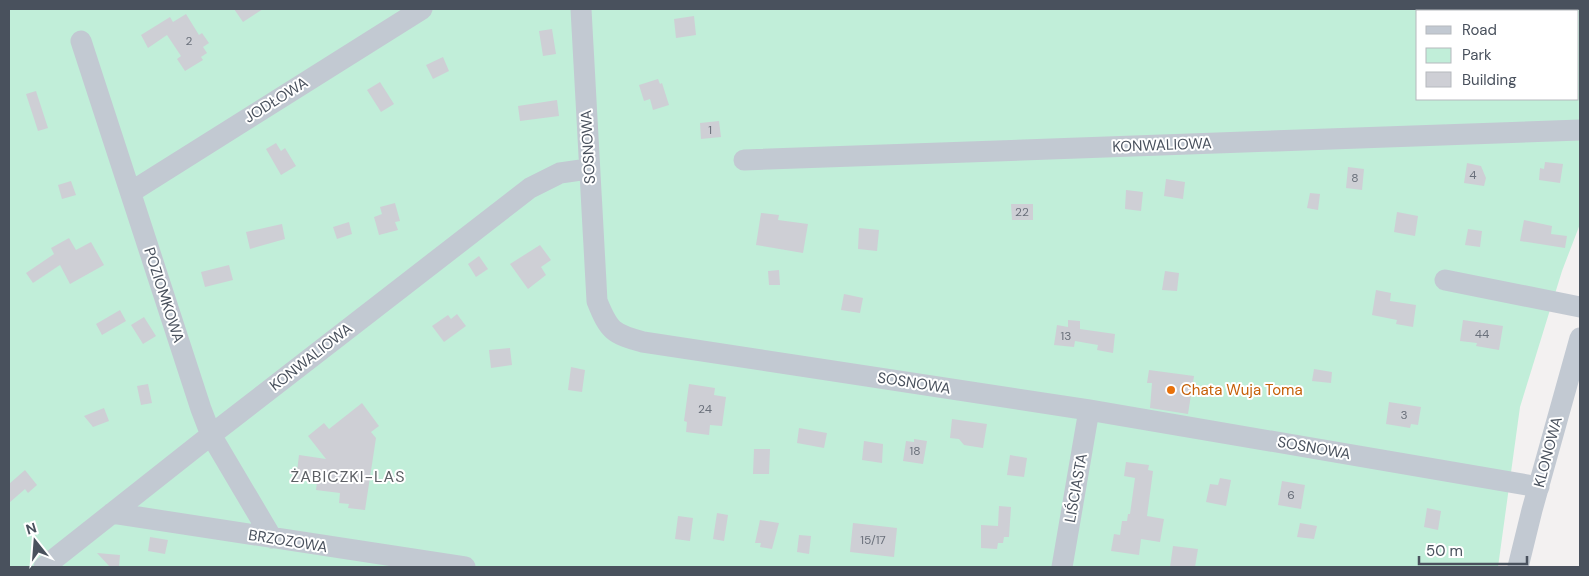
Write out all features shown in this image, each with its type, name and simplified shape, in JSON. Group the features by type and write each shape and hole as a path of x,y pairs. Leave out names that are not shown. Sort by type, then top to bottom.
{"street":[{"name":"JODŁOWA","path":"131,192 422,9"},
{"name":"SOSNOWA","path":"581,9 588,169 597,301 605,322 619,336 644,342 1089,410 1539,486"},
{"name":"POZIOMKOWA","path":"81,41 211,435 272,538"},
{"name":"KONWALIOWA","path":"744,160 1580,130"},
{"name":"KONWALIOWA","path":"44,567 530,188 560,173 588,169"},
{"path":"1445,280 1580,307"},
{"name":"KLONOWA","path":"1518,567 1580,338"},
{"name":"LIŚCIASTA","path":"1062,567 1089,410"},
{"name":"BRZOZOWA","path":"112,513 465,567"}],"green space":[{"path":"9,9 1580,9 1580,224 1562,271 1520,407 1498,567 9,567"}],"building":[{"path":"234,9 263,9 243,22"},
{"path":"186,14 199,35 202,33 209,43 203,47 207,53 201,57 203,60 185,71 177,59 181,56 167,35 148,48 141,35 170,17 173,22"},
{"path":"694,16 696,35 676,38 674,19"},
{"path":"552,29 556,54 543,56 539,31"},
{"path":"443,57 449,71 433,79 426,65"},
{"path":"658,79 660,84 662,83 669,105 653,110 650,99 644,101 639,85"},
{"path":"380,82 394,104 381,112 367,90"},
{"path":"36,91 48,128 38,131 26,94"},
{"path":"557,100 559,116 520,121 518,106"},
{"path":"719,121 721,137 701,139 700,123"},
{"path":"276,143 281,151 285,148 296,166 281,175 266,149"},
{"path":"1545,162 1563,164 1560,183 1539,180 1540,168 1544,169"},
{"path":"1467,163 1481,166 1486,178 1484,186 1464,183"},
{"path":"1348,167 1364,169 1362,190 1346,188"},
{"path":"1166,179 1185,182 1183,199 1164,196"},
{"path":"71,181 76,195 62,199 58,185"},
{"path":"1126,190 1143,192 1141,211 1125,209"},
{"path":"1310,193 1320,194 1318,210 1307,208"},
{"path":"395,203 400,221 395,222 398,230 379,235 374,217 382,214 380,207"},
{"path":"1011,204 1033,204 1033,220 1012,220"},
{"path":"1397,212 1418,216 1415,236 1394,232"},
{"path":"761,213 779,215 778,220 808,224 803,253 756,245"},
{"path":"1524,220 1552,226 1551,234 1567,236 1565,248 1520,241"},
{"path":"349,222 352,234 337,239 333,227"},
{"path":"282,224 285,239 250,249 246,232"},
{"path":"859,228 879,230 877,251 858,249"},
{"path":"1468,229 1482,231 1480,247 1465,245"},
{"path":"69,238 76,250 91,242 104,265 70,284 60,265 33,283 26,273 54,254 51,248"},
{"path":"540,245 551,260 541,267 546,275 528,289 510,264"},
{"path":"479,256 488,269 476,277 468,264"},
{"path":"229,265 233,280 205,287 201,272"},
{"path":"779,270 780,285 769,285 768,271"},
{"path":"1165,271 1179,273 1177,291 1162,290"},
{"path":"1376,290 1391,293 1390,301 1416,305 1413,327 1396,324 1397,320 1372,315"},
{"path":"844,294 863,298 860,313 841,310"},
{"path":"120,310 126,321 102,335 96,324"},
{"path":"457,314 466,326 444,342 432,326 448,315 451,319"},
{"path":"144,317 156,336 143,344 131,325"},
{"path":"1068,320 1080,321 1080,329 1115,334 1113,353 1097,350 1098,345 1075,341 1074,347 1054,345 1057,325 1068,327"},
{"path":"1463,320 1503,326 1499,350 1476,346 1477,343 1460,341"},
{"path":"510,348 512,365 491,368 489,350"},
{"path":"571,367 585,370 582,392 568,390"},
{"path":"1314,369 1332,372 1331,383 1312,381"},
{"name":"Chata Wuja Toma","path":"1149,370 1194,376 1188,414 1150,408 1152,383 1147,383"},
{"path":"148,384 152,403 141,405 137,386"},
{"path":"689,384 715,388 714,395 726,397 722,426 710,425 709,435 686,432 687,422 684,421"},
{"path":"1389,402 1421,407 1418,425 1411,424 1410,428 1386,424"},
{"path":"362,403 379,426 371,432 376,438 365,510 348,508 349,504 339,503 340,493 316,490 317,482 296,479 299,455 326,459 308,436 324,423 329,429"},
{"path":"104,408 109,421 93,427 84,416"},
{"path":"952,419 987,424 983,448 964,445 959,439 950,438"},
{"path":"799,428 827,433 824,448 797,443"},
{"path":"914,439 927,441 923,464 903,461 906,441 914,442"},
{"path":"864,441 883,444 882,463 862,460"},
{"path":"754,449 770,449 769,474 753,474"},
{"path":"1010,455 1027,458 1024,477 1007,475"},
{"path":"1126,462 1149,465 1148,470 1153,471 1147,516 1164,519 1160,542 1141,539 1139,555 1111,551 1114,534 1120,535 1122,521 1127,521 1128,514 1130,514 1135,478 1124,476"},
{"path":"25,470 37,485 28,493 25,489 9,503 9,484"},
{"path":"1220,478 1231,480 1226,506 1206,502 1210,484 1218,485"},
{"path":"1282,481 1305,485 1301,509 1278,505"},
{"path":"999,506 1011,507 1009,537 1004,537 1003,543 998,543 997,549 981,548 981,525 998,526"},
{"path":"1427,508 1441,511 1438,530 1424,527"},
{"path":"717,513 728,515 724,541 713,539"},
{"path":"678,516 693,518 690,541 675,539"},
{"path":"760,520 779,523 772,549 760,547 761,543 755,543"},
{"path":"853,523 897,528 894,557 850,552"},
{"path":"1300,523 1317,526 1314,539 1297,537"},
{"path":"799,535 811,536 809,554 797,552"},
{"path":"150,537 168,540 165,554 148,551"},
{"path":"1173,546 1198,549 1195,567 1170,567"},
{"path":"97,553 120,555 119,567 110,567"}],"place":[{"name":"Chata Wuja Toma","path":"1171,390"}],"district":[{"name":"ŻABICZKI-LAS","path":"348,476"}]}
